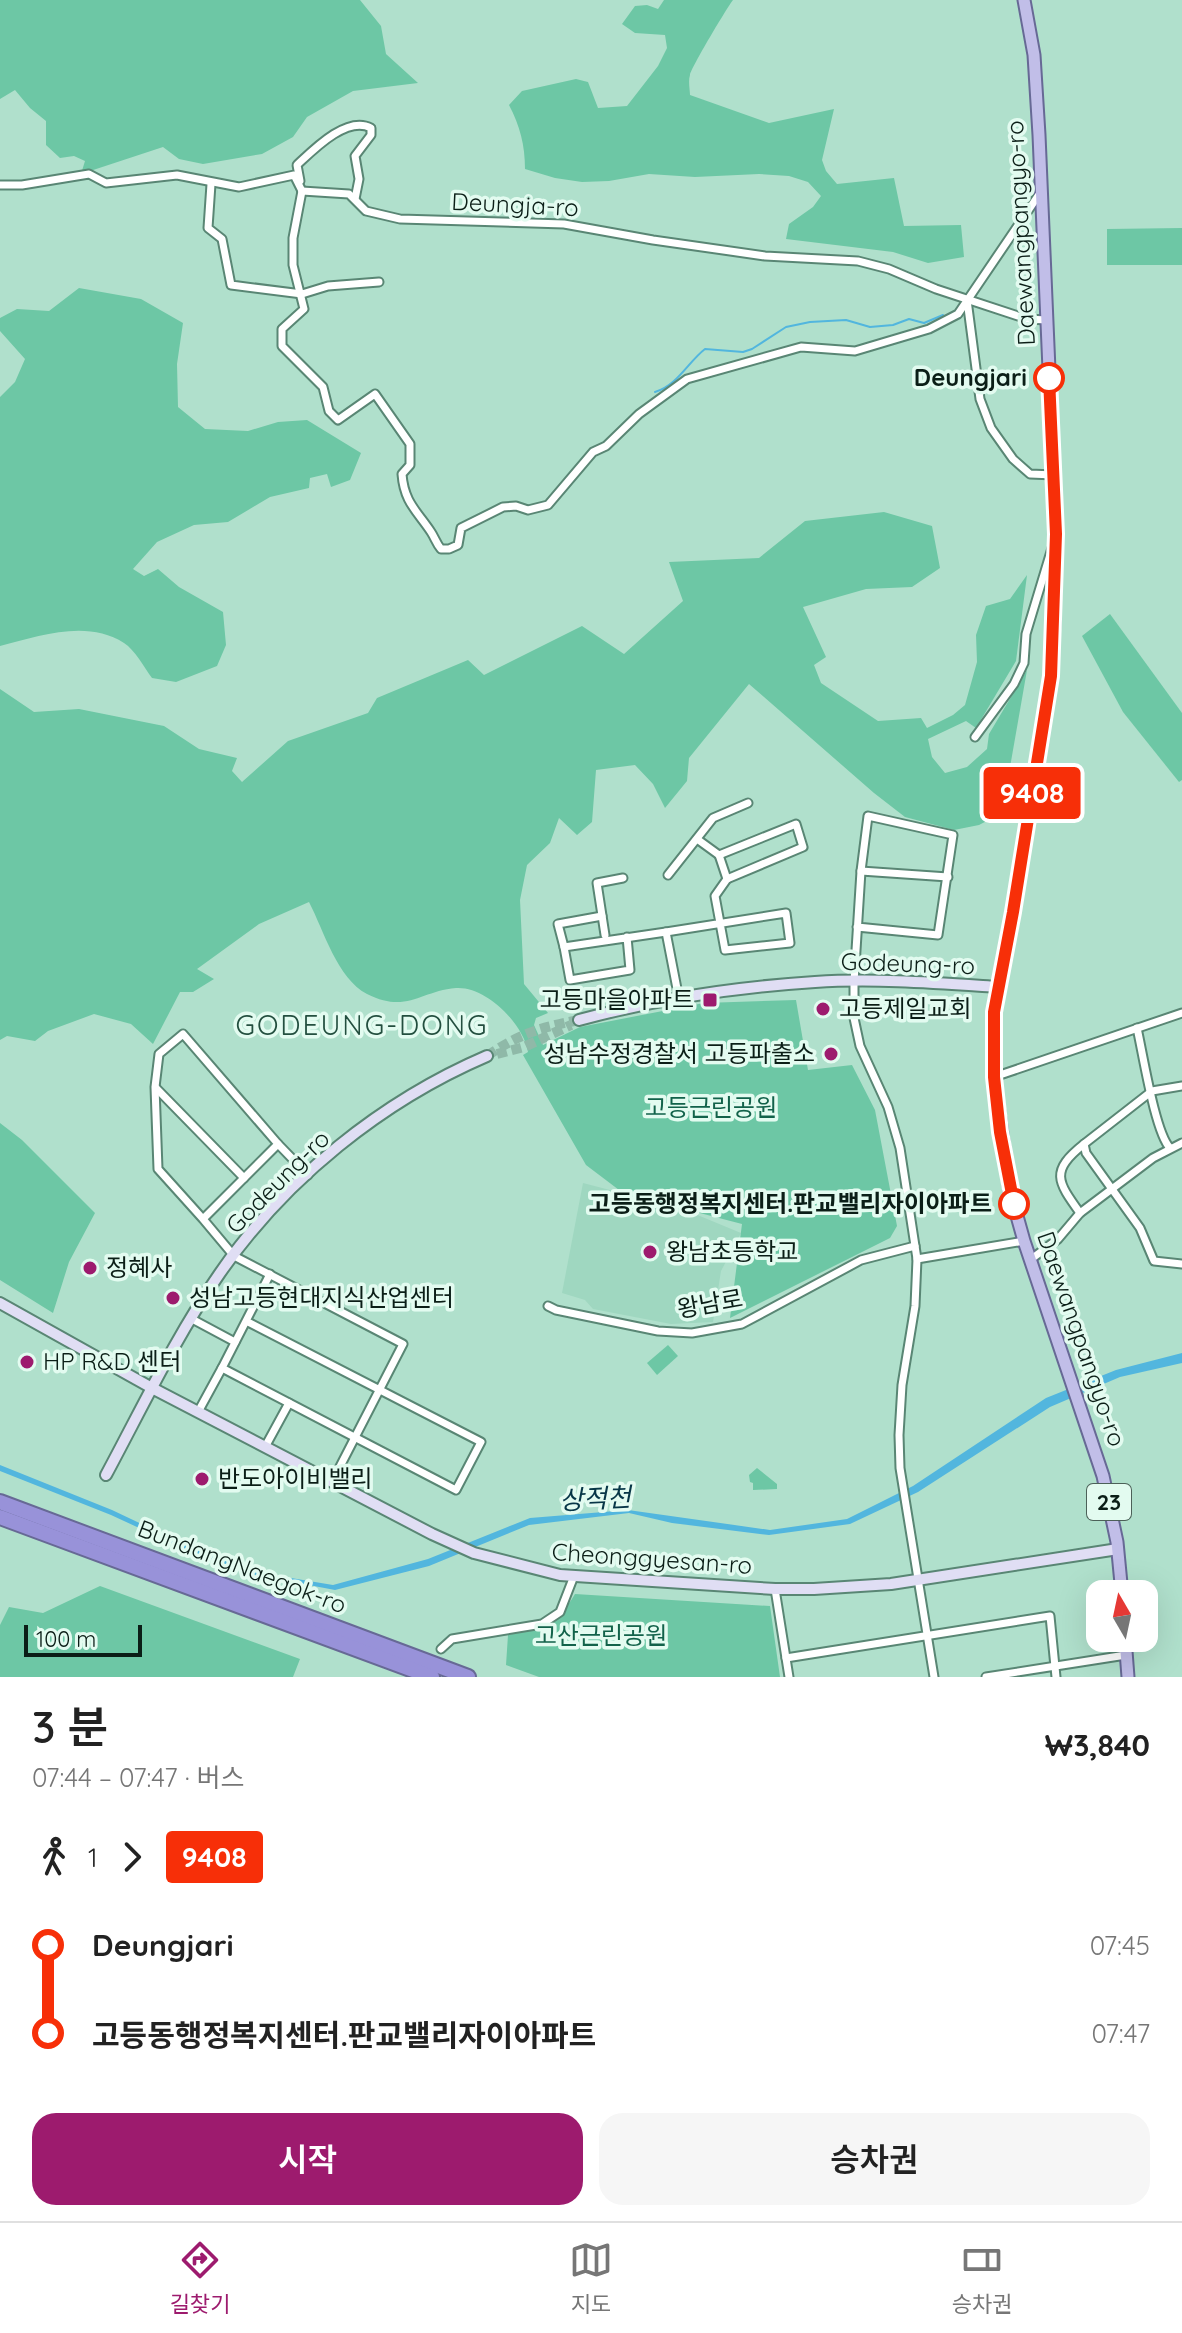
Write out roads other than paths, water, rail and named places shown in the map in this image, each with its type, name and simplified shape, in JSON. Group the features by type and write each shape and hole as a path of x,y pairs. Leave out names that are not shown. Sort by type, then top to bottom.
{"highway":[{"name":"BundangNaegok-ro","path":"0,1502 468,1677"},
{"name":"BundangNaegok-ro","path":"0,1517 432,1677"}],"main road":[{"name":"Daewangpangyo-ro","path":"1024,0 1034,55 1056,534 1051,676 994,1012 994,1077 1010,1191 1103,1476 1118,1549 1121,1580"},
{"name":"Godeung-ro","path":"579,1020 679,999 817,982 946,983 999,987"},
{"name":"Godeung-ro","path":"106,1475 152,1388 220,1273 268,1213 361,1129 417,1091 487,1056"},
{"name":"Cheonggyesan-ro","path":"1,1304 152,1388 432,1534 474,1553 509,1564 574,1576 814,1589 919,1580 1118,1549"},
{"path":"1126,1652 1128,1677"}],"street":[{"path":"355,199 359,179 355,156 371,135 371,128 364,125 334,133 297,165 302,191 293,238 293,265 304,309 282,329 282,346 323,387 329,411 338,420 375,394 410,444 410,465 402,474 403,486 415,514 433,534 434,541 441,549 449,549 458,545 461,528 486,514 503,507 516,506 528,510 548,505 593,452 606,446 639,414 687,379 793,349 855,351 941,323 958,314 1041,192"},
{"name":"Deungja-ro","path":"0,185 89,174 106,183 177,175 211,184 250,186 294,175 302,191 349,194 366,211 400,219 564,224 765,256 858,261 889,269 936,289 1027,319 1047,320"},
{"path":"211,184 206,222 208,228 222,239 231,285 302,294 328,286 379,282"},
{"path":"967,298 980,399 991,428 1013,459 1030,474 1054,475"},
{"path":"975,737 1014,684 1024,663 1026,634 1056,534"},
{"path":"668,875 713,818 748,803"},
{"path":"857,927 938,935 953,835 868,816 861,871 857,927 854,982 854,1018 860,1046 888,1107 900,1148 917,1259 915,1306 902,1385 900,1468 934,1677"},
{"path":"564,947 666,932 721,923 786,913 790,943 725,950 721,923 715,896 727,879 803,847 796,824 719,855"},
{"path":"697,839 719,855 727,879"},
{"path":"861,871 948,877"},
{"path":"605,935 597,883 623,878"},
{"path":"602,916 558,924 570,980 630,970 627,937"},
{"path":"666,932 679,999"},
{"path":"994,1077 1182,1013"},
{"path":"1137,1028 1159,1125 1170,1148"},
{"path":"308,1175 183,1034 159,1054 155,1087 158,1169 234,1256 403,1344 332,1482"},
{"path":"1080,1213 1059,1179 1061,1165 1152,1091 1182,1086"},
{"path":"155,1087 244,1178"},
{"path":"1030,1260 1058,1239 1080,1213 1170,1148 1182,1143"},
{"path":"203,1219 278,1144"},
{"path":"1084,1144 1086,1153 1140,1228 1154,1261 1182,1264"},
{"path":"917,1259 1024,1241"},
{"name":"왕남로","path":"548,1306 658,1331 692,1333 742,1324 861,1260 915,1246"},
{"path":"198,1412 270,1274"},
{"path":"192,1319 235,1342"},
{"path":"222,1368 456,1490 481,1442 246,1321"},
{"path":"265,1447 289,1403"},
{"path":"441,1649 452,1639 542,1624 560,1612 574,1576"},
{"path":"775,1589 789,1677"},
{"path":"786,1658 1050,1616 1056,1677"},
{"path":"986,1677 1126,1655"}],"water":[{"path":"1182,1353 1182,1363 1120,1377 1050,1407 918,1492 850,1524 769,1535 672,1523 629,1513 529,1525 429,1566 335,1590 256,1575 189,1551 111,1515 0,1471 0,1465 255,1572 333,1585 428,1559 530,1518 628,1510 770,1530 847,1519 913,1486 1046,1398 1116,1370"}],"waterway":[{"path":"655,392 676,379 705,349 743,352 786,327 846,320 870,327 893,325 909,319 924,323 943,315"}],"tunnel":[{"path":"487,1056 531,1032 579,1020"},
{"path":"497,1054 524,1047 571,1025"}],"place":[{"name":"Deungjari","path":"1049,378"},
{"name":"고등마을아파트","path":"710,1000"},
{"name":"고등제일교회","path":"823,1009"},
{"name":"성남수정경찰서 고등파출소","path":"831,1054"},
{"name":"고등동행정복지센터.판교밸리자이아파트","path":"1014,1204"},
{"name":"왕남초등학교","path":"650,1252"},
{"name":"정혜사","path":"90,1268"},
{"name":"성남고등현대지식산업센터","path":"173,1298"},
{"name":"HP R&D 센터","path":"27,1362"},
{"name":"반도아이비밸리","path":"202,1479"}],"district":[{"name":"GODEUNG-DONG","path":"362,1025"}],"park label":[{"name":"고등근린공원","path":"711,1108"},
{"name":"고산근린공원","path":"601,1636"}],"water label":[{"name":"상적천","path":"595,1499"}]}
